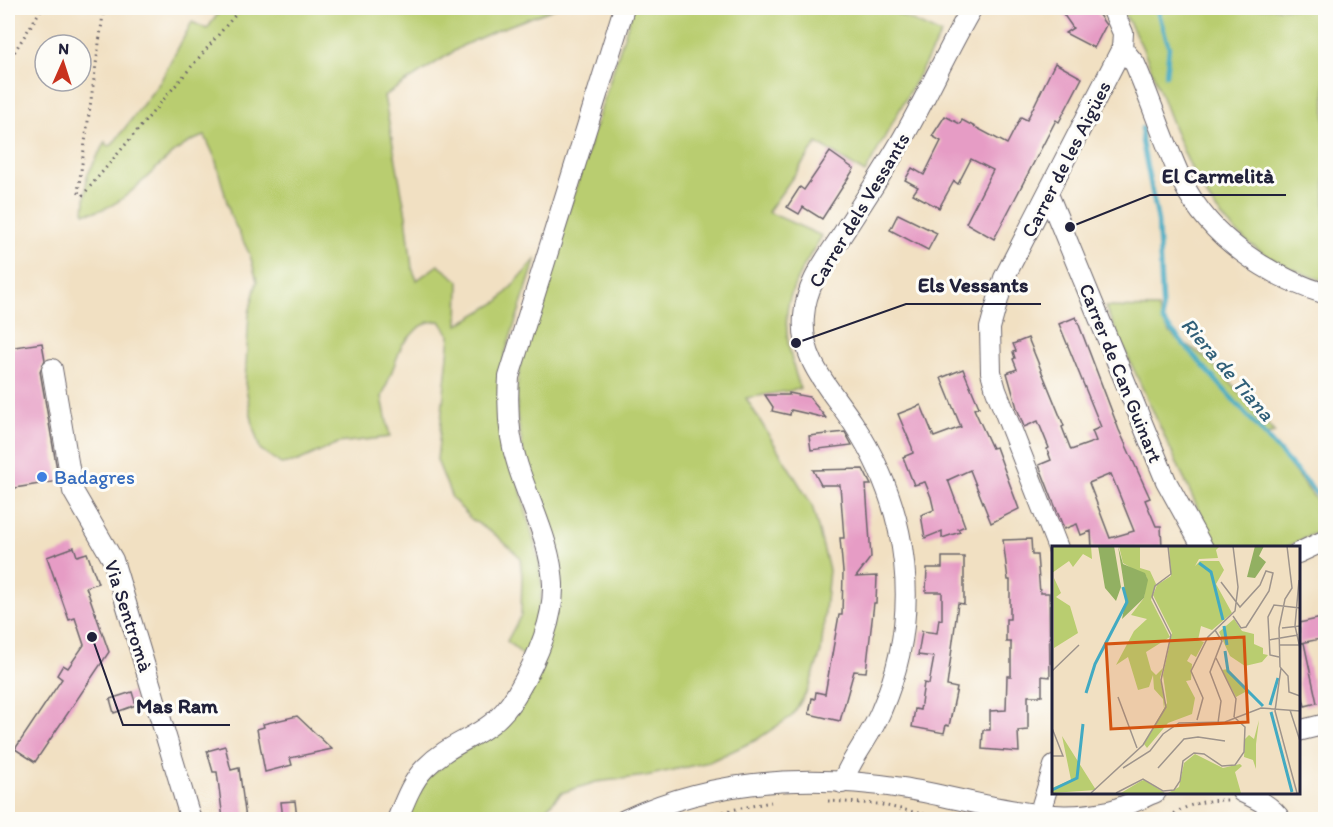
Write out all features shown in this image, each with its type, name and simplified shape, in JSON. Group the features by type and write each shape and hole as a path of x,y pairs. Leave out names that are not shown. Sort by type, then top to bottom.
{"street":[{"path":"397,819 424,769 444,752 493,724 507,710 526,677 550,615 553,585 548,551 517,465 507,413 509,376 624,8"},
{"name":"Carrer dels Vessants","path":"842,783 880,714 899,662 907,603 906,575 903,542 887,485 869,447 815,372 808,356 803,327 805,301 818,270 900,144 972,8"},
{"path":"1112,8 1123,33 1122,48 1135,64 1184,185 1198,206 1237,248 1264,268 1300,286 1326,294"},
{"name":"Carrer de les Aigües","path":"1057,546 996,390 989,351 993,312 1004,278 1122,48"},
{"name":"Carrer de Can Guinart","path":"1048,194 1166,481 1202,546"},
{"name":"Via Sentromà","path":"52,369 73,491 113,560 191,819"},
{"path":"1300,553 1326,540"},
{"path":"1300,731 1326,724"},
{"path":"1039,815 1052,773"},
{"path":"626,819 667,802 719,789 776,781 842,783 922,792 1002,810 1080,817 1111,810 1151,794"},
{"path":"1239,797 1258,800 1276,812 1281,819"}],"path":[{"path":"8,62 42,8"},
{"path":"104,8 78,192 82,196 241,8"},
{"path":"1164,819 1184,806 1204,800 1239,797"},
{"path":"682,819 782,800"},
{"path":"825,800 878,804 950,819"}],"green space":[{"path":"222,8 556,8 462,46 384,96 406,215 412,268 417,280 438,265 459,281 458,325 499,301 536,259 504,357 499,405 539,561 542,588 539,614 525,657 507,641 521,615 520,557 497,536 471,519 452,498 437,460 450,336 440,321 429,322 418,328 402,345 382,397 390,437 338,443 298,461 281,464 260,449 254,430 245,383 249,313 257,281 250,255 231,217 215,158 205,136 174,153 118,202 102,210 84,213 87,176 105,142 107,146 112,145 160,82 192,22 207,29"},
{"path":"633,8 885,8 941,34 865,173 817,143 768,212 822,236 798,277 787,310 788,344 800,389 746,398 812,505 829,570 821,652 808,690 792,716 756,740 709,762 646,776 596,782 561,793 537,819 405,820 427,778 457,755 494,732 553,624 517,416 517,385 521,360"},
{"path":"1121,8 1325,8 1325,281 1284,265 1251,245 1226,221 1206,194 1189,164 1144,50"},
{"path":"1105,307 1158,308 1173,336 1208,360 1275,433 1266,435 1325,511 1325,528 1289,546 1215,546"}],"building":[{"path":"1059,8 1094,8 1106,25 1094,48 1065,33 1073,28"},
{"path":"1055,63 1082,78 1059,122 1056,120 994,239 966,223 993,170 971,159 958,184 954,181 939,208 913,194 918,187 905,180 912,168 924,175 941,141 932,136 945,116 960,124 962,120 1007,144 1021,117 1027,120"},
{"path":"830,152 854,169 822,219 803,207 799,214 787,207 800,187 804,190"},
{"path":"898,214 937,233 928,250 890,230"},
{"path":"1076,317 1119,430 1150,498 1145,500 1156,526 1161,526 1162,546 1092,546 1091,531 1081,535 1077,524 1064,529 1039,465 1051,460 1047,449 1049,448 1038,421 1024,427 1007,373 1017,369 1013,359 1015,358 1013,352 1016,351 1013,344 1028,338 1064,426 1062,427 1071,450 1096,441 1092,431 1101,427 1059,324","holes":["1111,474 1134,531 1110,538 1089,483"]},
{"path":"42,343 45,360 40,371 59,481 8,489 8,348"},
{"path":"963,369 979,407 974,409 992,448 996,447 1019,509 991,523 970,470 948,480 965,526 958,529 960,532 942,538 942,531 925,538 921,515 934,510 925,482 914,485 903,457 913,453 898,414 921,405 934,437 961,427 941,378"},
{"path":"789,393 809,397 826,418 791,410 790,415 772,411 773,407 765,395 789,395"},
{"path":"845,432 852,445 811,450 809,436"},
{"path":"863,469 871,485 866,485 871,557 856,577 877,576 876,603 874,603 866,672 854,671 840,721 809,714 812,698 815,699 816,692 825,694 839,615 842,615 843,572 840,538 844,538 840,485 821,485 813,470"},
{"path":"1031,539 1032,555 1037,555 1040,593 1049,593 1050,677 1042,676 1042,696 1028,696 1028,730 1018,731 1019,752 982,749 983,730 990,730 990,711 1006,710 1007,676 1011,676 1011,642 1006,642 1006,619 1010,619 1010,580 1008,580 1003,540"},
{"path":"74,547 77,556 87,553 98,583 86,587 109,652 35,762 15,749 62,679 57,675 63,665 68,668 84,645 75,618 69,620 47,557"},
{"path":"942,557 964,557 964,604 958,603 947,686 957,688 949,726 946,725 944,733 912,727 915,709 920,710 924,683 929,684 934,657 918,655 922,631 937,633 939,619 942,620 942,592 926,592 927,568 942,568"},
{"path":"1326,617 1326,638 1300,643 1300,623"},
{"path":"1300,643 1304,643 1317,703 1305,706 1300,687"},
{"path":"132,692 136,705 114,713 110,699"},
{"path":"297,716 332,749 290,758 292,765 265,772 257,729 264,727 263,724"},
{"path":"225,746 231,770 239,768 246,819 223,819 217,772 213,772 207,751"},
{"path":"295,801 297,819 283,819 281,802"}],"waterway":[{"name":"Riera de Tiana","path":"1157,8 1169,47 1166,75"},
{"name":"Riera de Tiana","path":"1142,128 1142,142 1158,221 1163,321 1326,504"}],"place":[{"name":"El Carmelità","path":"1070,227"},
{"name":"Els Vessants","path":"796,343"},
{"name":"Badagres","path":"42,477"},
{"name":"Mas Ram","path":"92,637"}]}
